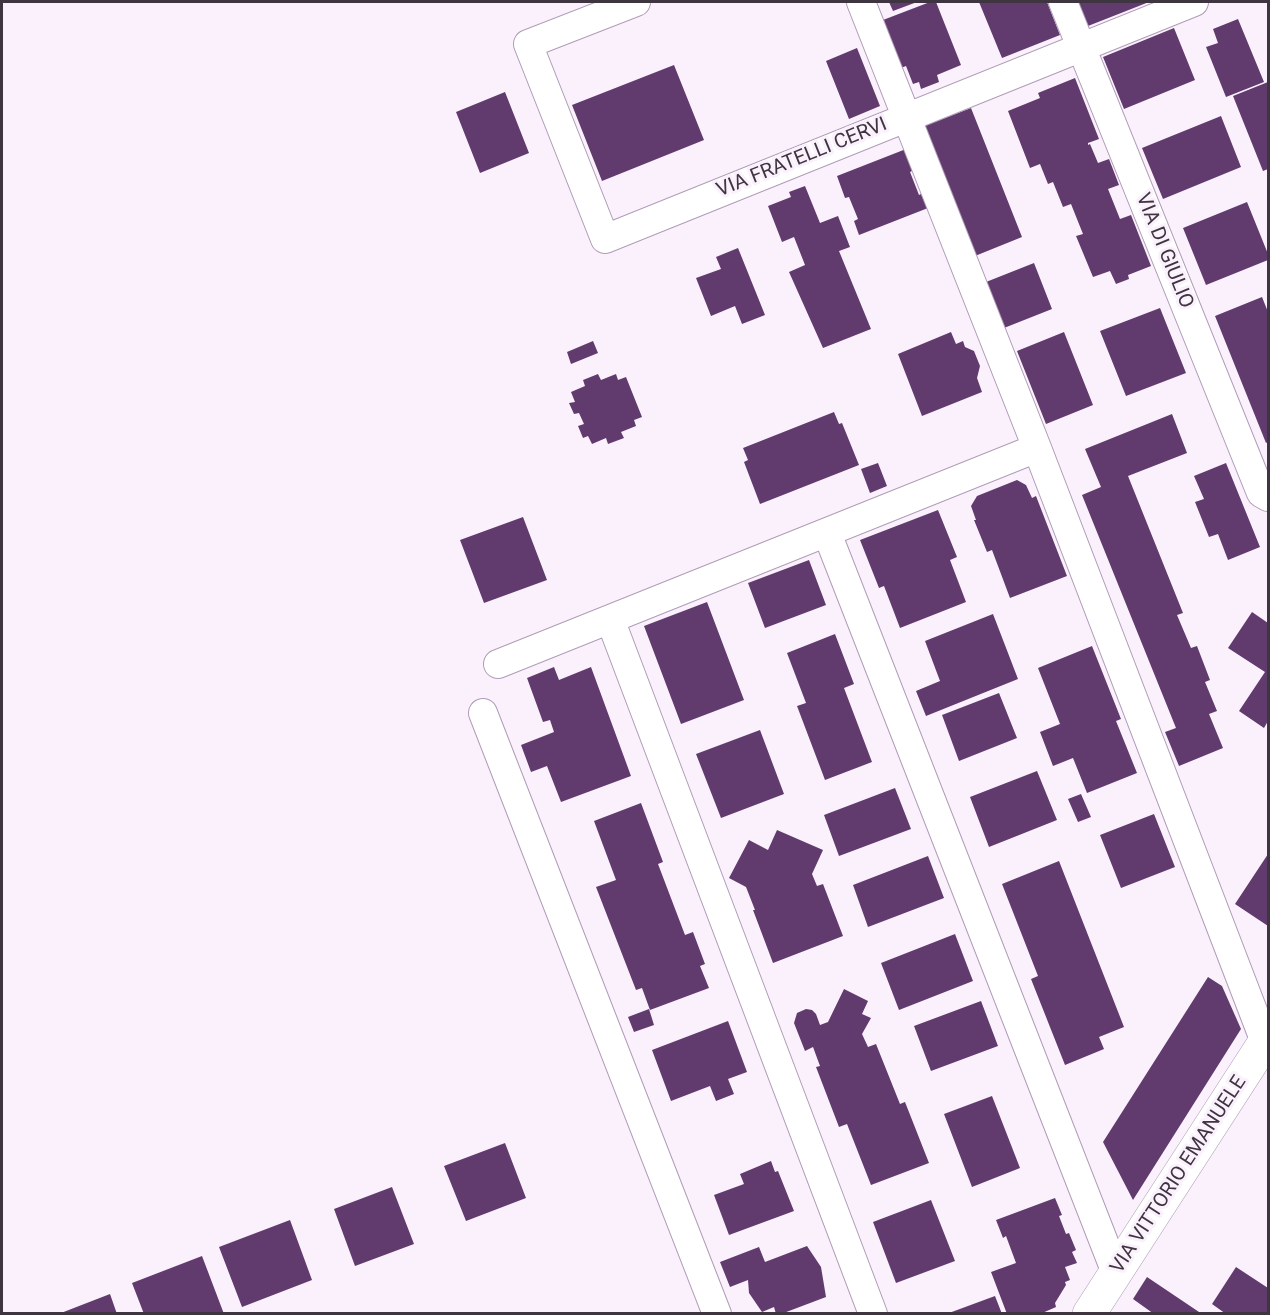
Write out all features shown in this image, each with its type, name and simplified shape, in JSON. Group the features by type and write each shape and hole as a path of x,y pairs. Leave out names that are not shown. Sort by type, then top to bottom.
{"street":[{"name":"VIA FRATELLI CERVI","path":"636,2 528,44 605,239 1194,2"},
{"path":"861,2 1267,1039"},
{"name":"VIA DI GIULIO","path":"1063,2 1262,493 1269,497"},
{"path":"498,664 1037,448"},
{"path":"827,533 1116,1274"},
{"path":"610,620 873,1314"},
{"path":"483,713 717,1314"},
{"name":"VIA VITTORIO EMANUELE","path":"1089,1314 1267,1039"}],"building":[{"path":"889,2 917,2 893,11"},
{"path":"930,2 936,2 961,65 937,75 939,82 921,89 919,82 913,84 906,66 901,68 883,20"},
{"path":"979,2 1047,2 1060,35 1002,58"},
{"path":"1078,2 1149,2 1088,26"},
{"path":"1238,19 1264,82 1226,97 1206,47 1218,43 1213,29"},
{"path":"1174,28 1195,80 1124,109 1103,57"},
{"path":"857,48 880,106 849,119 826,61"},
{"path":"674,65 704,140 602,181 572,105"},
{"path":"1075,78 1099,139 1088,145 1090,144 1098,163 1109,159 1119,185 1108,189 1120,219 1131,215 1151,266 1128,275 1129,279 1116,284 1110,271 1093,277 1076,236 1083,234 1071,204 1063,207 1053,182 1048,184 1040,164 1030,168 1008,111 1040,98 1038,93"},
{"path":"1268,82 1268,169 1263,171 1233,96"},
{"path":"505,92 529,153 480,173 456,112"},
{"path":"971,108 1022,237 975,256 924,126"},
{"path":"1221,116 1241,167 1163,199 1142,148"},
{"path":"906,149 914,170 910,172 919,195 923,193 928,208 859,235 854,221 858,219 849,197 845,198 837,176"},
{"path":"805,186 820,223 838,216 850,247 839,251 871,329 823,348 789,272 805,265 794,237 782,242 768,206 791,197 789,192"},
{"path":"1247,202 1268,254 1268,260 1206,285 1183,228"},
{"path":"738,248 765,315 742,324 735,306 711,316 696,278 721,269 716,257"},
{"path":"1034,263 1052,309 1004,328 986,282"},
{"path":"1262,297 1268,312 1268,442 1266,443 1215,316"},
{"path":"1160,308 1186,373 1126,396 1100,331"},
{"path":"951,332 956,344 963,341 965,347 974,351 980,366 977,378 982,392 922,416 898,354"},
{"path":"1064,332 1093,405 1046,424 1017,351"},
{"path":"593,341 598,353 571,364 567,352"},
{"path":"598,374 601,380 616,374 618,380 626,377 642,417 634,420 636,426 621,432 624,438 608,444 606,438 592,444 588,436 583,438 578,426 584,424 579,413 574,414 569,403 575,402 571,392 585,386 583,380"},
{"path":"834,412 839,424 842,423 859,465 760,504 744,462 748,460 743,448"},
{"path":"1172,414 1187,453 1128,476 1183,613 1177,615 1191,648 1197,646 1210,680 1205,682 1217,711 1209,714 1223,748 1179,766 1165,732 1176,728 1082,495 1101,487 1085,449"},
{"path":"878,463 887,486 870,493 861,469"},
{"path":"1226,463 1260,547 1228,560 1218,534 1209,537 1195,502 1204,499 1194,476"},
{"path":"1017,480 1026,485 1032,498 1036,496 1067,576 1010,598 992,550 987,552 971,506 977,496"},
{"path":"938,510 957,557 950,560 966,602 900,628 884,586 879,588 860,540"},
{"path":"523,517 547,580 484,603 460,540"},
{"path":"809,560 826,605 765,628 748,583"},
{"path":"707,602 744,700 681,724 644,626"},
{"path":"1252,612 1268,623 1268,721 1264,728 1239,711 1265,672 1228,648"},
{"path":"993,614 1018,679 926,716 916,691 940,681 925,641"},
{"path":"835,634 854,684 844,688 872,762 825,780 797,706 806,703 787,653"},
{"path":"1092,646 1121,719 1116,721 1137,773 1087,793 1073,758 1053,766 1040,732 1060,724 1038,668"},
{"path":"554,667 559,680 591,667 631,776 561,802 547,766 531,772 521,745 554,732 550,720 543,722 527,678"},
{"path":"999,693 1017,738 959,761 942,715"},
{"path":"760,730 784,794 721,818 696,754"},
{"path":"1037,771 1057,820 989,847 970,797"},
{"path":"895,788 911,829 839,856 824,815"},
{"path":"1081,794 1091,817 1078,822 1068,799"},
{"path":"641,803 663,862 658,864 685,935 693,932 705,964 700,966 709,988 650,1010 642,988 636,990 596,887 616,880 594,821"},
{"path":"1154,814 1175,867 1121,888 1100,835"},
{"path":"777,830 823,850 812,874 817,886 823,884 843,936 773,963 746,887 729,878 749,840 768,850"},
{"path":"1268,854 1268,926 1235,904"},
{"path":"928,856 944,898 868,927 853,885"},
{"path":"1059,861 1124,1027 1099,1037 1104,1049 1065,1065 1031,979 1038,976 1002,884"},
{"path":"955,934 973,981 899,1010 881,963"},
{"path":"1208,977 1222,986 1241,1029 1133,1200 1103,1142"},
{"path":"844,989 868,1001 862,1014 871,1018 862,1034 868,1047 876,1044 900,1104 905,1102 929,1163 871,1185 847,1124 839,1127 816,1067 820,1066 813,1047 805,1051 794,1023 797,1013 806,1009 816,1014 820,1025 828,1022"},
{"path":"981,1001 998,1046 931,1071 914,1026"},
{"path":"649,1009 654,1025 634,1032 628,1017"},
{"path":"728,1021 747,1072 728,1079 734,1094 716,1101 710,1086 671,1101 652,1050"},
{"path":"992,1096 1020,1168 972,1187 944,1114"},
{"path":"505,1143 526,1198 466,1221 444,1166"},
{"path":"771,1161 775,1172 778,1171 794,1211 729,1235 714,1195 744,1184 740,1174"},
{"path":"392,1187 414,1244 355,1266 334,1209"},
{"path":"1055,1198 1066,1234 1069,1233 1076,1250 1072,1252 1077,1263 1065,1267 1070,1280 1065,1282 1066,1285 1055,1303 1056,1307 1040,1314 1007,1314 991,1272 1016,1263 1006,1236 1003,1238 996,1220"},
{"path":"931,1200 955,1261 896,1283 873,1222"},
{"path":"290,1220 312,1280 242,1307 219,1247"},
{"path":"807,1246 821,1267 826,1297 781,1314 776,1314 774,1307 762,1312 749,1293 748,1280 730,1287 720,1262 759,1247 765,1262"},
{"path":"202,1256 224,1314 144,1314 132,1283"},
{"path":"1236,1267 1268,1288 1268,1314 1226,1314 1212,1304"},
{"path":"1147,1277 1202,1314 1154,1314 1133,1299"},
{"path":"110,1294 117,1314 61,1314 61,1313"},
{"path":"995,1296 1002,1314 949,1314 949,1313"}]}
